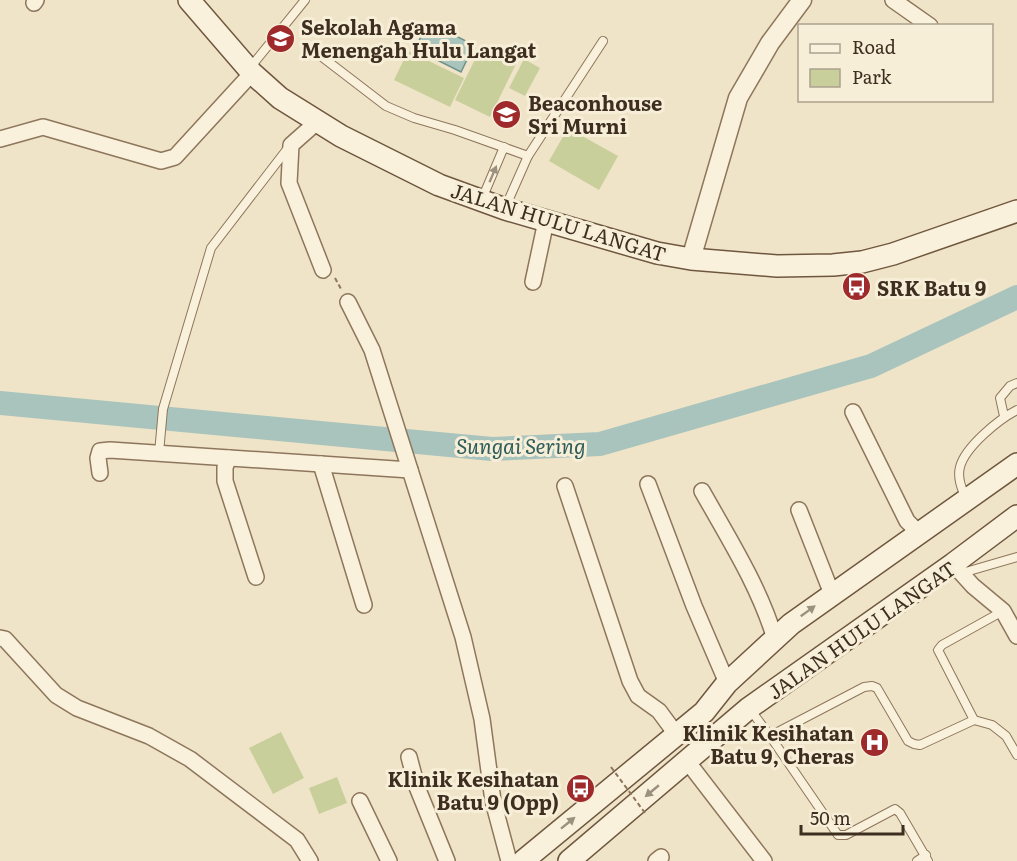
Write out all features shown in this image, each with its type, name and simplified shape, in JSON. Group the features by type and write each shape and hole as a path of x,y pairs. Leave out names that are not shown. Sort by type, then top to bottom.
{"main road":[{"name":"JALAN HULU LANGAT","path":"189,0 250,72 280,98 317,122 439,185 505,209 657,253 691,260 777,266 833,265 883,257 1017,211"},
{"name":"JALAN HULU LANGAT","path":"919,245 1017,198"},
{"name":"JALAN HULU LANGAT","path":"523,861 704,712 727,683 791,624 1017,464"},
{"name":"JALAN HULU LANGAT","path":"569,861 749,708 957,569 1017,516"}],"street":[{"path":"691,260 738,98 770,43 802,0"},
{"path":"893,0 927,24"},
{"path":"0,139 43,127 161,161 175,157 250,72"},
{"path":"317,122 291,145 289,183 323,270"},
{"path":"532,282 546,221"},
{"path":"348,302 372,350 464,637 482,719 493,801 509,861"},
{"path":"853,412 907,521 919,533"},
{"path":"100,473 98,458 100,451 159,446 229,458 321,464 408,466"},
{"path":"229,458 225,467 225,481 256,578"},
{"path":"321,464 364,605"},
{"path":"648,484 694,606 727,683"},
{"path":"565,486 630,681 639,696 659,711 676,734"},
{"path":"702,491 745,567 775,639"},
{"path":"799,510 832,594"},
{"path":"957,569 1003,611 1017,636"},
{"path":"0,638 6,639 56,695 77,708 149,736 190,759 297,840 310,861"},
{"path":"409,757 417,787 447,861"},
{"path":"687,761 764,861"},
{"path":"360,801 389,861"}],"lane":[{"path":"250,72 305,0"},
{"path":"505,209 528,156 603,41"},
{"path":"313,50 386,106 414,118 528,156"},
{"path":"159,446 163,409 211,248 291,145"},
{"path":"482,201 504,147"},
{"path":"1004,416 1000,398 1010,386 1017,383"},
{"path":"966,501 960,484 960,466 976,441 1004,416 1017,410"},
{"path":"957,569 1017,557"},
{"path":"974,720 938,650 942,645 1003,611"},
{"path":"770,736 864,687 872,686 877,688 908,741 914,744 920,745 974,720 992,725 1006,736 1017,755"},
{"path":"749,708 838,835 846,835 895,809 900,813 927,858 917,861"}],"path":[{"path":"323,270 337,279 348,302"},
{"path":"611,767 645,813"}],"green space":[{"path":"481,47 516,64 490,117 455,100"},
{"path":"408,51 464,78 450,107 394,80"},
{"path":"524,59 540,68 525,96 509,88"},
{"path":"568,128 618,156 599,190 549,161"},
{"path":"281,732 304,778 273,794 249,748"},
{"path":"337,777 347,803 319,814 309,788"}],"water":[{"path":"428,22 474,45 461,72 415,49"}],"waterway":[{"name":"Sungai Sering","path":"0,403 492,449 600,444 871,366 1017,297"}],"place":[{"name":"Sekolah Agama Menengah Hulu Langat","path":"280,38"},
{"name":"Beaconhouse Sri Murni","path":"507,114"},
{"name":"SRK Batu 9","path":"856,287"},
{"name":"Klinik Kesihatan Batu 9, Cheras","path":"875,743"},
{"name":"Klinik Kesihatan Batu 9 (Opp)","path":"580,789"}]}
